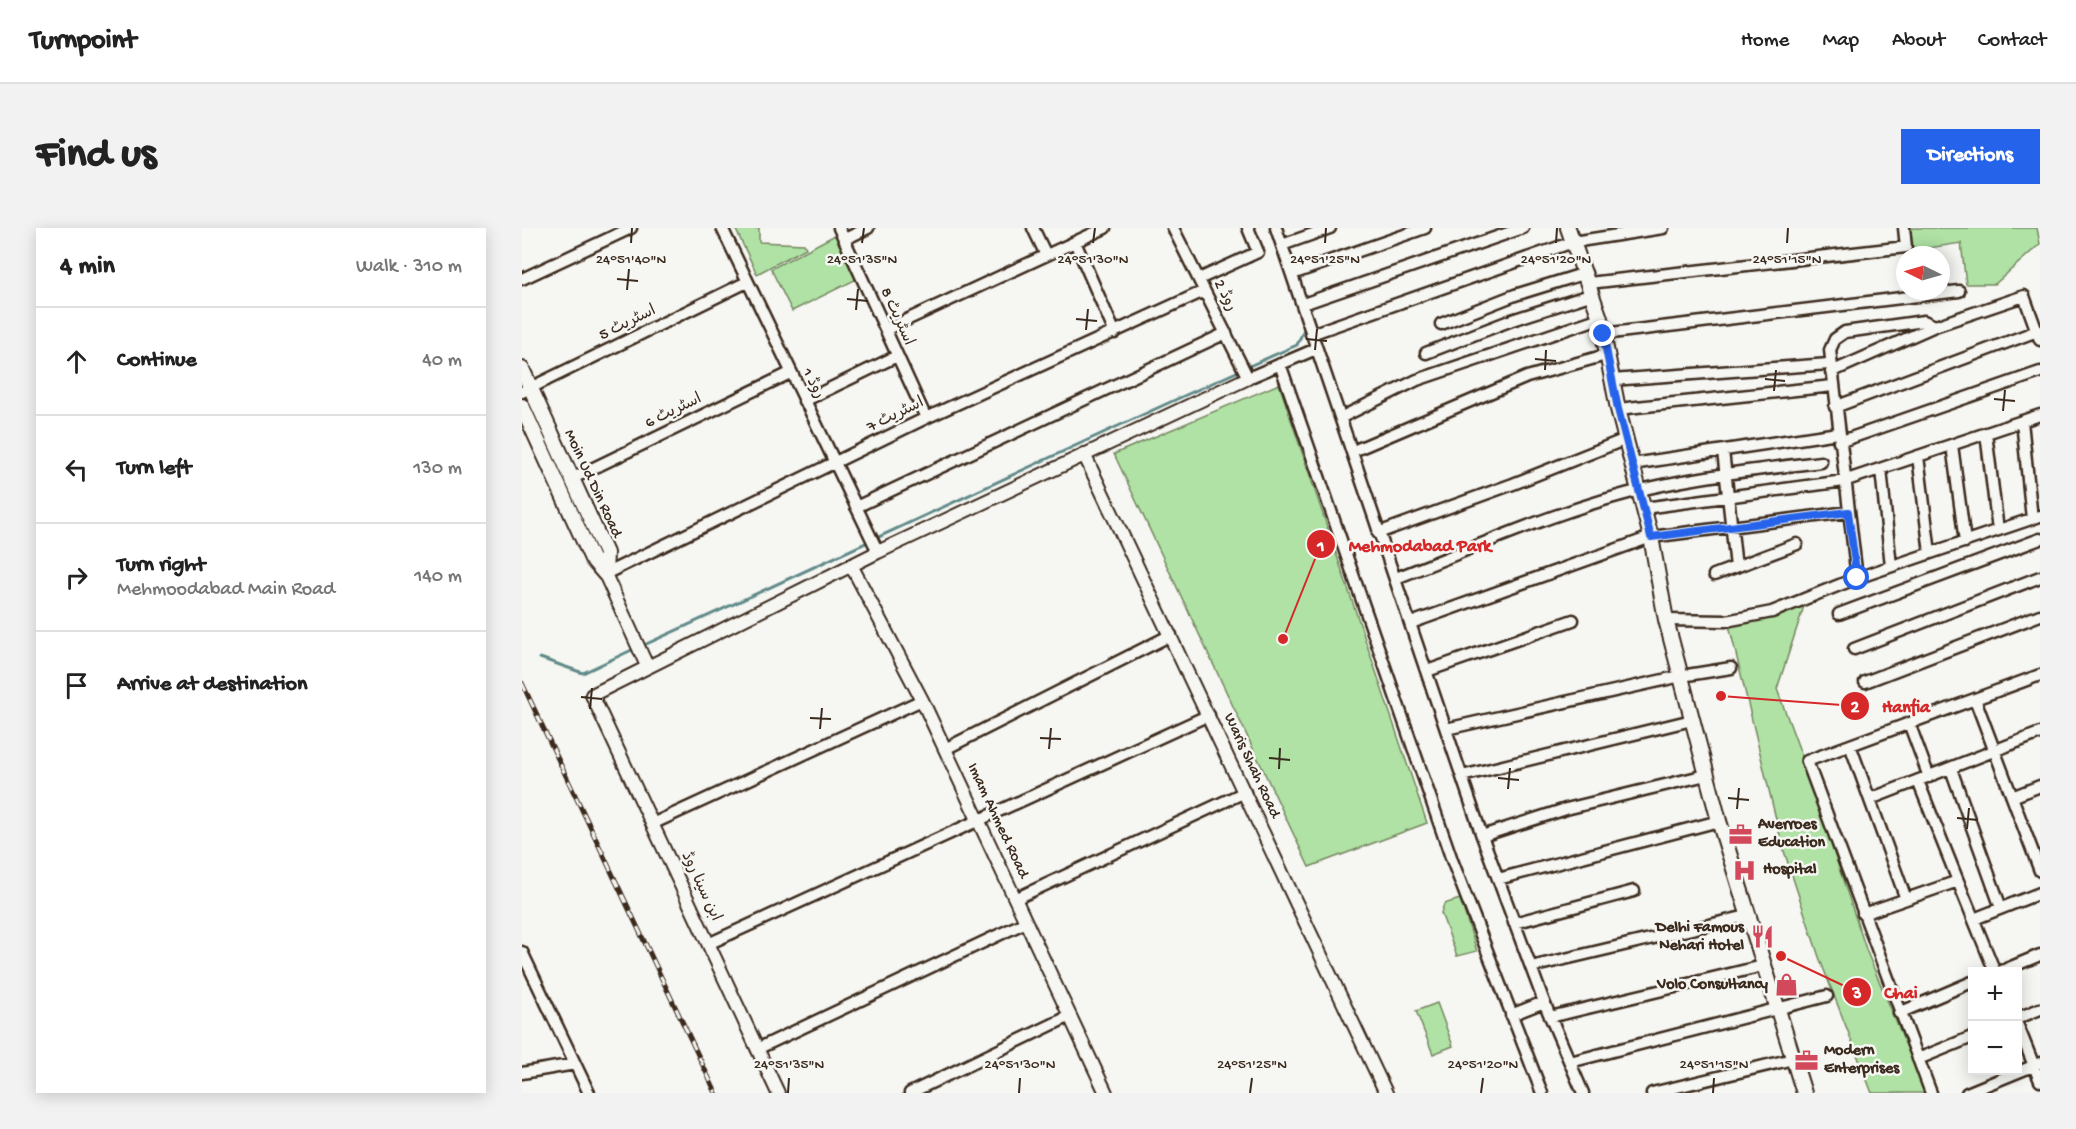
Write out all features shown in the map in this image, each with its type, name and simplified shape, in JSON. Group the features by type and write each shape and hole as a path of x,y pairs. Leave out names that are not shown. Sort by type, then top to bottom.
{"main road":[{"path":"1568,228 1600,318 1611,380 1651,537 1666,620 1706,775 1746,916 1804,1093"},
{"name":"Moin Ud Din Road","path":"522,369 526,390 606,553 605,574"},
{"name":"Moin Ud Din Road","path":"522,406 592,559 605,574"}],"street":[{"path":"522,279 631,228"},
{"name":"روڈ 1","path":"722,228 875,547"},
{"name":"اسٹریٹ 8","path":"840,228 926,418"},
{"path":"845,239 868,228"},
{"path":"1034,228 1046,255"},
{"path":"886,329 1105,228"},
{"name":"روڈ 2","path":"1173,228 1246,374"},
{"path":"1199,279 1258,252 1248,228"},
{"path":"1276,228 1303,304 1311,334 1342,417 1378,533 1412,623 1482,836 1544,1002 1583,1093"},
{"path":"1282,245 1330,228"},
{"path":"1292,274 1425,228"},
{"path":"1303,304 1523,228"},
{"path":"1311,334 1573,242 1663,228"},
{"path":"1441,324 1515,296 1589,284 1906,247 1904,228"},
{"path":"1075,242 1115,333"},
{"name":"اسٹریٹ 5","path":"526,390 747,282"},
{"path":"1426,353 1589,284"},
{"name":"اسٹریٹ 7","path":"605,574 926,418 1204,291"},
{"path":"1603,334 1959,291"},
{"path":"1611,380 1830,368 1935,326 2024,296 2038,336 1835,407"},
{"path":"1342,417 1417,380 1600,318"},
{"path":"1857,578 1830,368 1830,350 1835,339 1845,332 1914,321 1924,321 1935,326"},
{"path":"856,507 1227,336"},
{"path":"605,574 647,666 851,566 875,547 1084,454 1246,374 1280,364 1316,348"},
{"path":"804,401 897,356"},
{"path":"1353,451 1527,377 1606,356"},
{"path":"1280,364 1452,860 1542,1093"},
{"path":"1632,464 1839,437 2040,372"},
{"name":"اسٹریٹ 6","path":"571,479 790,373"},
{"path":"1618,409 1833,386"},
{"path":"1644,508 1844,481 2040,415"},
{"path":"1666,620 1726,621 1772,612 1857,578 2036,517 2022,421"},
{"path":"1986,433 1998,530"},
{"path":"1378,533 1626,439"},
{"path":"1952,445 1965,542"},
{"path":"1723,451 1736,567"},
{"name":"Waris Shah Road","path":"1084,454 1386,1093"},
{"path":"1918,456 1930,554"},
{"path":"1396,578 1546,520 1639,490 1725,474 1821,462"},
{"path":"1881,469 1892,566"},
{"path":"1412,623 1651,537 1848,512"},
{"path":"1839,614 2040,539"},
{"path":"1714,575 1797,544"},
{"name":"Imam Ahmed Road","path":"851,566 922,700 1106,1093"},
{"path":"1854,649 2040,576"},
{"path":"1865,682 2040,615"},
{"path":"1427,671 1573,620"},
{"path":"945,749 1171,635"},
{"name":"ابن سینا روڈ","path":"647,666 592,695 778,1093"},
{"path":"1446,729 1681,676 1731,668"},
{"path":"1931,1093 1807,761 2040,675"},
{"path":"1975,699 2012,797 2035,843 2040,871"},
{"path":"652,824 922,700"},
{"path":"708,944 1209,715"},
{"path":"1462,776 1692,720"},
{"path":"1909,723 1924,779 1958,880 1995,967"},
{"path":"1870,800 2040,733"},
{"path":"1850,745 1906,899"},
{"path":"1951,769 2001,908"},
{"path":"1482,836 1566,809 1706,775"},
{"path":"2012,797 2040,786"},
{"path":"1015,899 1245,792"},
{"path":"1498,879 1719,821"},
{"path":"1863,914 1958,880"},
{"path":"1514,923 1634,891"},
{"path":"1974,919 2040,893"},
{"path":"1531,967 1746,916"},
{"path":"757,1049 1026,922"},
{"path":"522,952 527,972 589,1093"},
{"path":"2010,967 2040,955"},
{"path":"1550,1017 1763,966"},
{"path":"1899,1012 1968,984"},
{"path":"1570,1062 1827,996"},
{"path":"1511,1015 1544,1002"},
{"path":"2022,1016 2040,1009"},
{"path":"910,1093 1070,1016"},
{"path":"2022,1034 2037,1064 2040,1081"},
{"path":"1918,1059 1968,1039"},
{"path":"1652,1093 1793,1059"},
{"path":"522,1072 575,1064"},
{"path":"1967,1093 2037,1064"}],"green space":[{"path":"735,228 759,228 759,242 804,244 806,248 757,274"},
{"path":"1906,228 2037,228 2040,244 1995,284 1966,284 1961,243 1942,246 1908,246"},
{"path":"837,234 859,278 792,311 771,269"},
{"path":"1279,384 1427,823 1309,867 1114,454"},
{"path":"1805,603 1777,689 1867,952 1926,1093 1872,1093 1819,957 1783,848 1729,625"},
{"path":"1460,899 1477,951 1457,956 1441,913 1444,904"},
{"path":"1437,1003 1453,1046 1433,1054 1416,1011"}],"waterway":[{"path":"1247,367 1297,345 1305,327"},
{"path":"642,646 1241,370"},
{"path":"540,658 583,673 636,648"}],"railway":[{"path":"522,683 716,1093"}],"place":[{"name":"Mehmodabad Park","path":"1283,639"},
{"name":"Hanfia","path":"1721,696"},
{"name":"Averroes Education","path":"1740,834"},
{"name":"Hospital","path":"1745,870"},
{"name":"Delhi Famous Nehari Hotel","path":"1762,937"},
{"name":"Chai","path":"1781,956"},
{"name":"Volo Consultancy","path":"1786,985"},
{"name":"Modern Enterprises","path":"1806,1060"}],"route":[{"path":"1603,334 1618,409 1651,537 1848,512 1857,578"}]}
